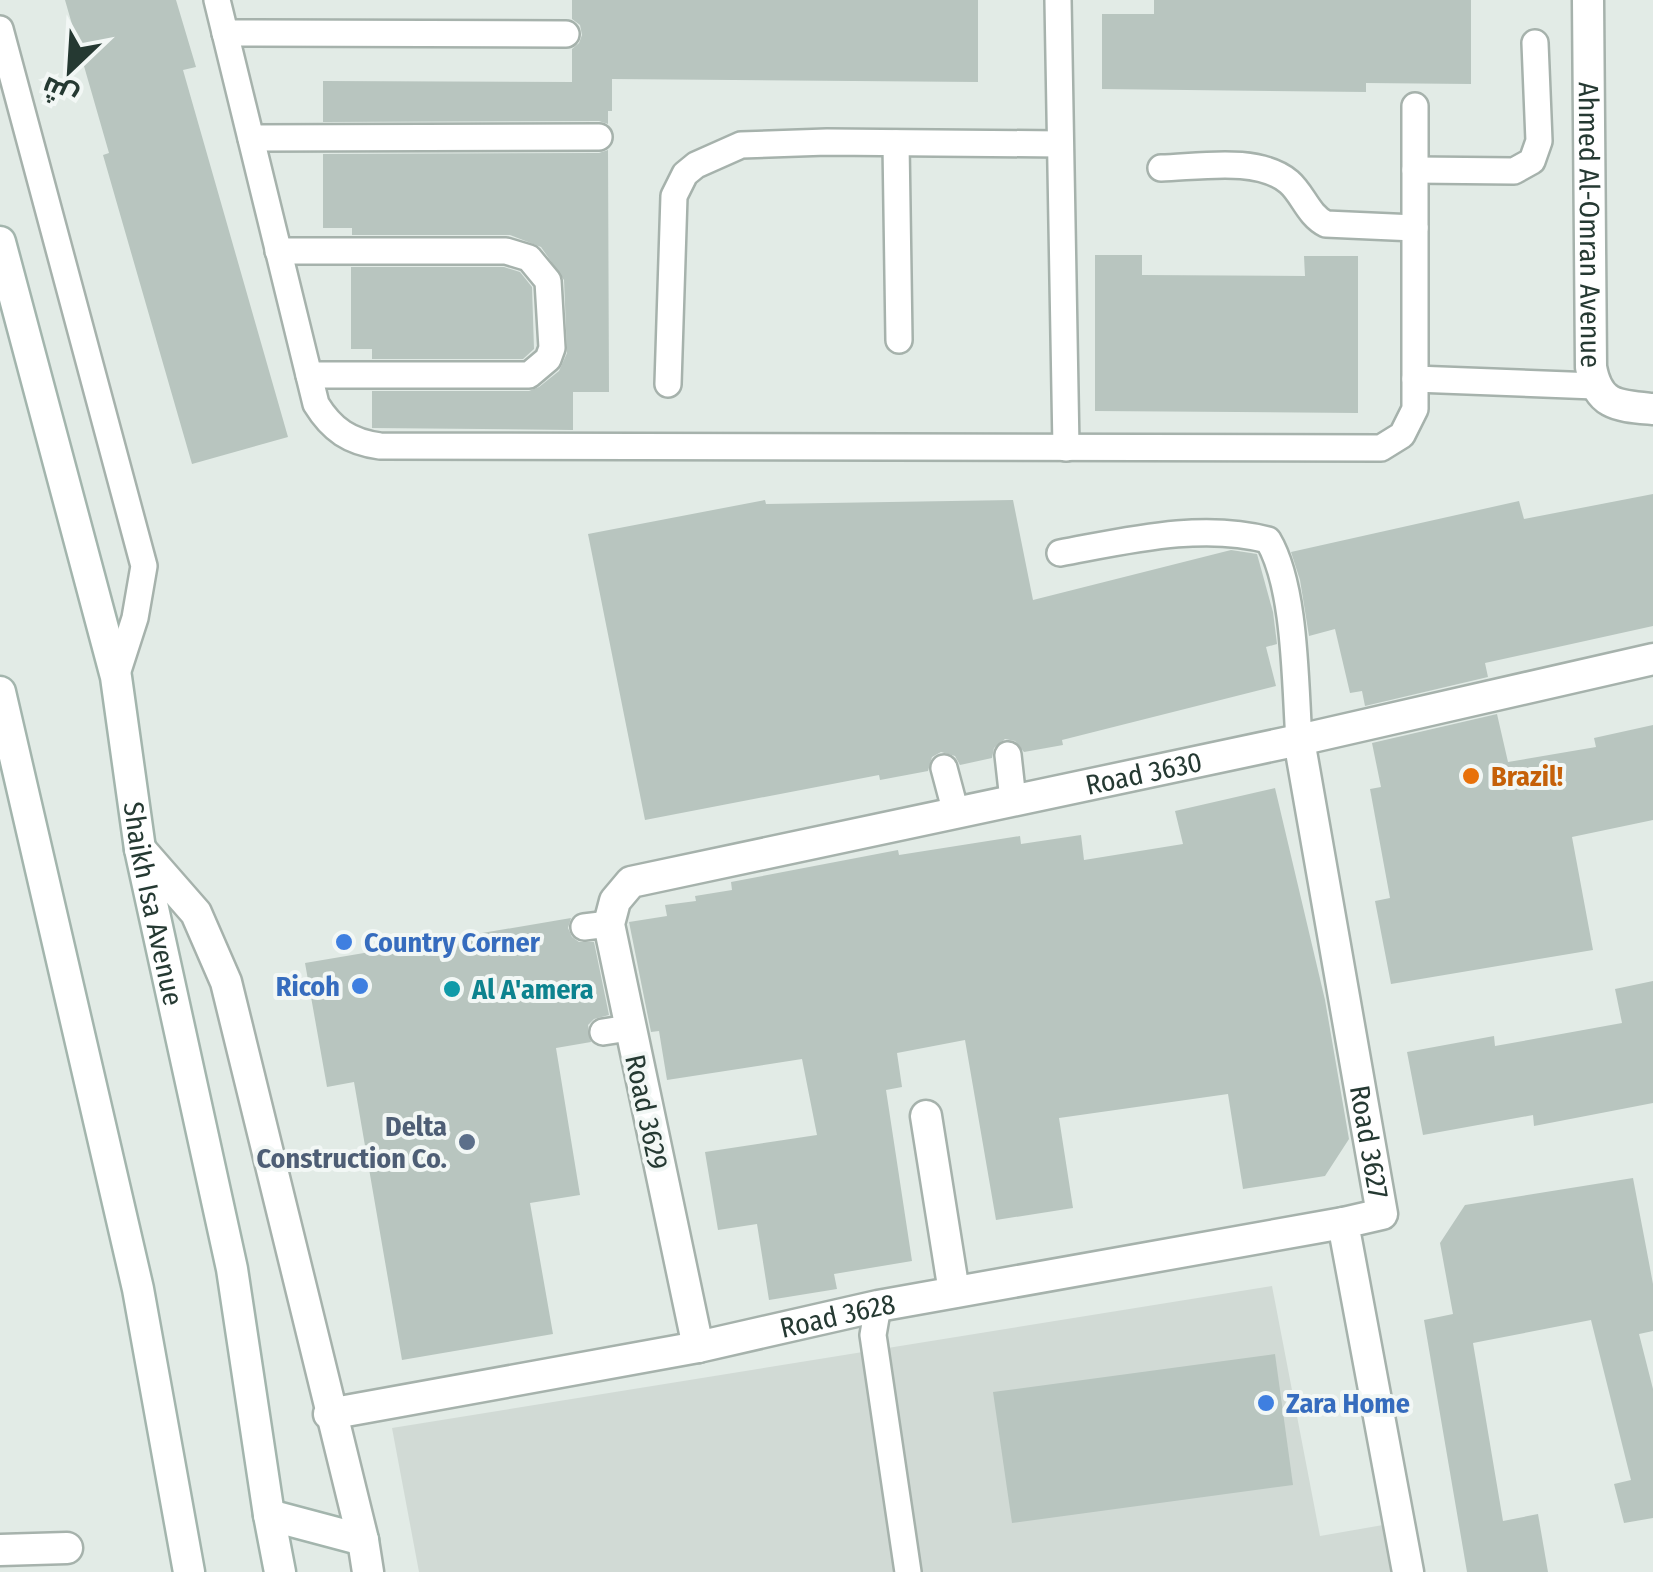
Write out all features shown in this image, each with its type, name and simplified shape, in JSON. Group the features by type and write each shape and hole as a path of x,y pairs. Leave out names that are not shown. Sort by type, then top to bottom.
{"street":[{"name":"Ahmed Al-Omran Avenue","path":"1588,0 1595,386 1613,403 1653,409"},
{"name":"Shaikh Isa Avenue","path":"0,242 116,677 140,848 232,1269 280,1572"},
{"name":"Road 3630","path":"631,882 1299,740 1653,659"},
{"path":"0,692 138,1289 189,1572"},
{"name":"Road 3627","path":"1299,740 1382,1214 1344,1223 1408,1572"},
{"path":"140,848 196,913 226,982 368,1572"},
{"name":"Road 3629","path":"631,882 597,925 614,1021 698,1347"},
{"path":"926,1116 954,1292"},
{"name":"Road 3628","path":"329,1414 698,1347 878,1306 1344,1223"},
{"path":"268,1515 363,1540"},
{"path":"0,1550 66,1548"}],"lane":[{"path":"217,0 316,404 343,435 380,446 1381,448 1402,435 1411,424 1415,409 1415,106"},
{"path":"1058,0 1066,448"},
{"path":"0,28 144,566 135,618 116,677"},
{"path":"225,33 566,34"},
{"path":"1415,170 1514,172 1532,162 1539,141 1536,43"},
{"path":"251,138 599,136"},
{"path":"896,144 899,340"},
{"path":"668,384 674,196 684,174 696,164 741,145 1060,144"},
{"path":"1161,168 1254,168 1288,182 1316,219 1326,224 1415,228"},
{"path":"278,251 506,251 528,258 548,282 552,348 548,359 529,374 309,375"},
{"path":"1415,379 1595,386"},
{"path":"1060,553 1145,537 1222,534 1268,540 1275,552 1292,629 1299,740"},
{"path":"1008,755 1012,800"},
{"path":"944,768 956,813"},
{"path":"878,1306 873,1334 908,1572"}],"shaded area":[{"path":"1272,1286 1320,1536 1383,1525 1393,1572 419,1572 392,1428"}],"building":[{"path":"65,0 176,0 196,67 183,70 288,437 192,464 103,155 109,153"},
{"path":"572,0 978,0 978,82 612,79 608,124 323,122 323,81 572,82 572,49 582,35 580,25 572,19"},
{"path":"1154,0 1471,0 1471,84 1366,83 1366,92 1102,89 1102,14 1154,14"},
{"path":"608,150 609,392 573,392 573,430 372,428 372,391 529,391 539,387 559,371 567,353 564,280 541,247 510,235 352,235 352,228 323,228 323,154"},
{"path":"1095,255 1142,255 1142,275 1305,276 1304,256 1358,256 1358,413 1095,411"},
{"path":"351,267 504,267 520,272 532,287 534,349 523,359 372,359 372,349 351,349"},
{"path":"1653,494 1653,626 1485,663 1488,677 1365,706 1362,691 1350,693 1335,629 1309,636 1291,552 1519,501 1524,519"},
{"path":"765,500 766,504 1013,500 1033,600 1231,550 1257,554 1273,612 1277,644 1266,647 1276,686 1062,740 1063,745 1024,752 1015,741 1005,739 994,748 992,758 960,765 955,756 941,752 932,757 928,771 880,780 879,775 645,820 588,534"},
{"path":"1497,714 1508,762 1596,747 1594,738 1653,725 1653,820 1572,837 1593,950 1391,984 1375,901 1390,898 1370,789 1381,787 1372,743"},
{"path":"1275,788 1325,1000 1349,1139 1325,1176 1243,1189 1228,1094 1059,1118 1073,1208 996,1220 965,1040 897,1053 902,1087 886,1090 912,1261 834,1274 837,1289 769,1300 757,1224 718,1230 705,1152 817,1135 802,1059 667,1080 659,1031 651,1032 629,922 667,916 665,905 732,890 731,882 898,850 899,855 1020,836 1021,844 1081,835 1084,860 1183,844 1175,811"},
{"path":"571,918 568,928 572,937 579,942 594,942 609,1015 588,1025 591,1042 556,1048 580,1195 530,1203 553,1334 402,1360 354,1082 327,1087 305,963"},
{"path":"1653,981 1653,1103 1534,1126 1533,1115 1423,1135 1407,1052 1494,1036 1495,1046 1622,1023 1615,989"},
{"path":"1633,1178 1653,1284 1653,1331 1639,1334 1653,1389 1653,1518 1624,1523 1614,1484 1631,1480 1591,1320 1473,1343 1503,1521 1538,1514 1548,1572 1467,1572 1424,1320 1453,1314 1440,1243 1465,1205"},
{"path":"1275,1354 1293,1485 1012,1523 993,1392"}],"place":[{"name":"Brazil!","path":"1471,776"},
{"name":"Country Corner","path":"344,942"},
{"name":"Ricoh","path":"360,986"},
{"name":"Al A'amera","path":"452,989"},
{"name":"Delta Construction Co.","path":"467,1142"},
{"name":"Zara Home","path":"1266,1403"}]}
